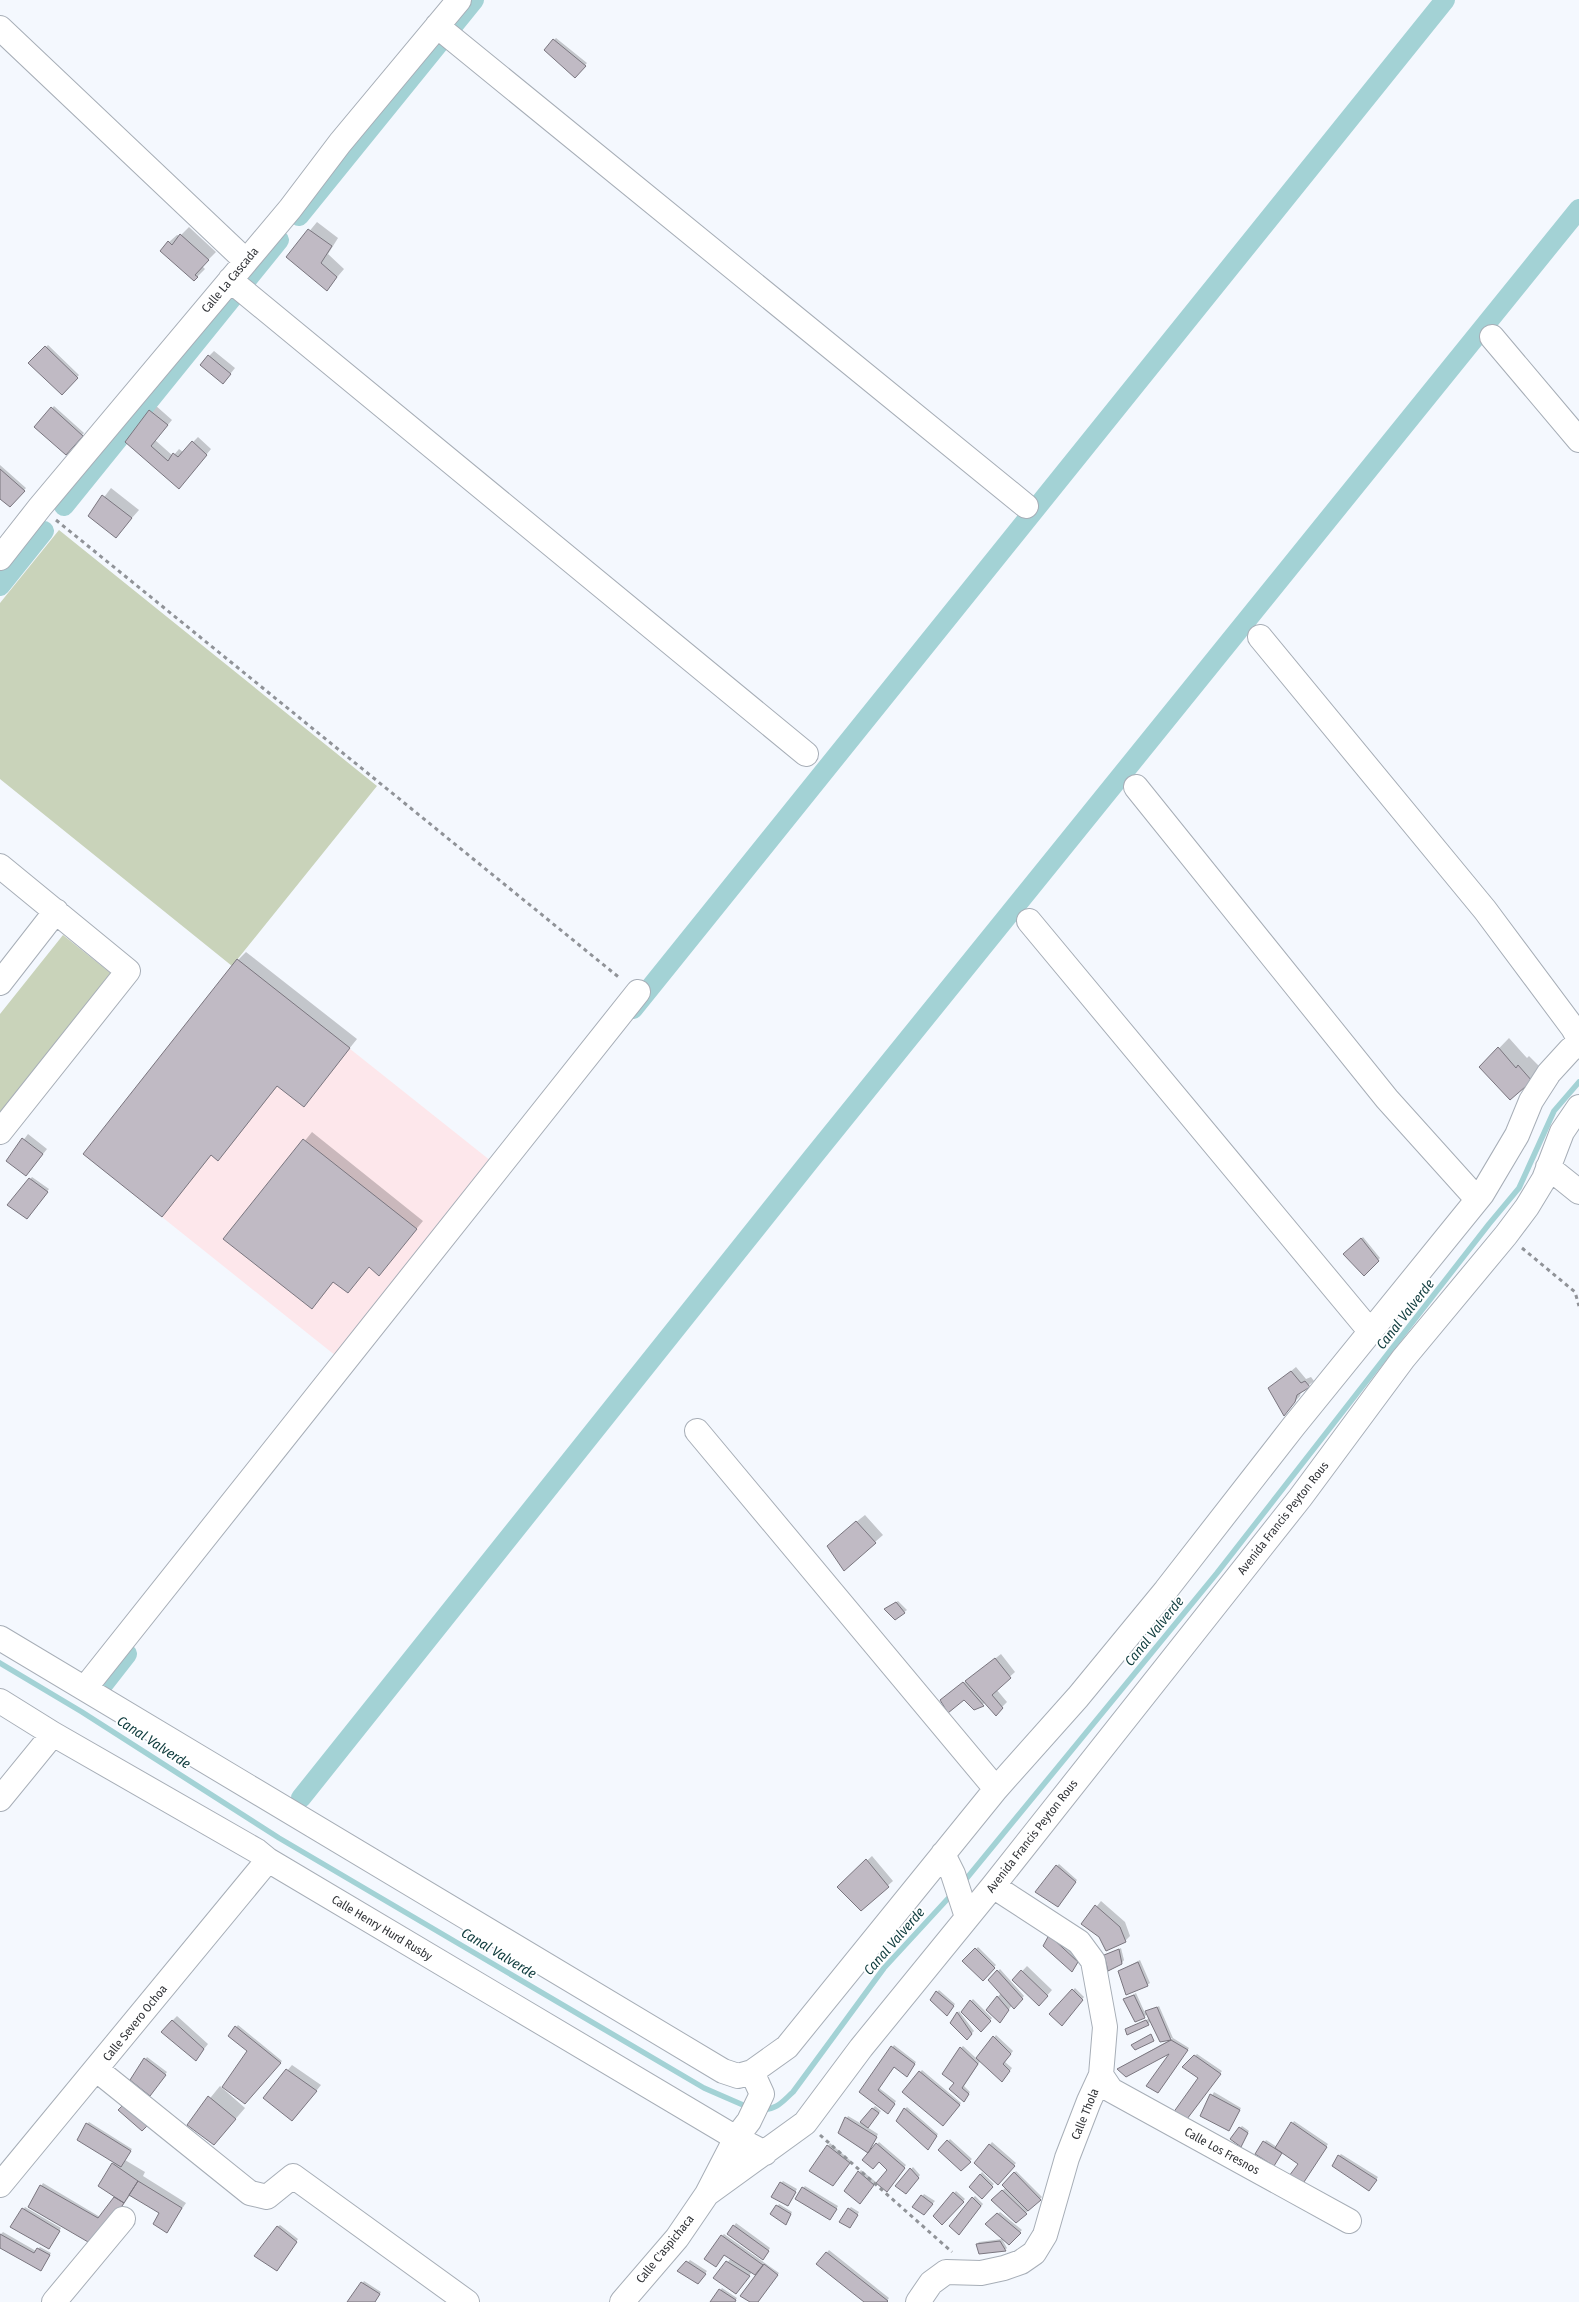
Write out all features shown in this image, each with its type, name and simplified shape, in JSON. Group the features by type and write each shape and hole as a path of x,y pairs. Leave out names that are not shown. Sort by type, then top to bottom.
{"street":[{"name":"Calle La Cascada","path":"0,558 40,507 290,209 340,142 458,0"},
{"path":"437,26 1026,506"},
{"path":"0,28 246,262"},
{"path":"230,280 806,754"},
{"path":"1492,337 1579,440"},
{"path":"1260,637 1485,910 1573,1028 1579,1039"},
{"path":"1136,787 1387,1099 1478,1199"},
{"path":"0,866 128,971 0,1132"},
{"path":"0,983 56,911"},
{"path":"1029,921 1370,1331"},
{"path":"85,1688 638,992"},
{"path":"0,1638 723,2071 738,2076 752,2072 788,2047 948,1864 996,1789 1078,1697 1166,1590 1370,1331 1478,1199 1517,1135 1532,1101 1549,1073 1579,1043"},
{"name":"Avenida Francis Peyton Rous","path":"805,2123 964,1909 993,1886 1300,1498 1403,1359 1506,1236 1528,1207 1548,1168 1562,1132 1579,1107"},
{"path":"1548,1168 1579,1192"},
{"path":"697,1431 996,1789"},
{"name":"Calle Henry Hurd Rusby","path":"0,1701 52,1734 257,1851 268,1860 742,2130 765,2153"},
{"path":"0,1799 52,1734"},
{"name":"Calle Severo Ochoa","path":"0,2184 97,2070 268,1860"},
{"path":"948,1864 964,1909"},
{"name":"Calle Thola","path":"918,2302 919,2297 931,2283 946,2272 981,2273 1021,2262 1034,2253 1044,2235 1067,2158 1101,2075 1105,2027 1093,1961 1079,1942 993,1886"},
{"path":"97,2070 250,2193 267,2197 293,2176 467,2302"},
{"name":"Calle C'aspichaca","path":"622,2302 677,2238 707,2194 762,2094 752,2072"},
{"name":"Calle Los Fresnos","path":"1101,2075 1111,2090 1349,2221"},
{"name":"Calle C'aspichaca","path":"707,2194 805,2123"},
{"path":"54,2302 123,2219"}],"path":[{"path":"40,507 638,992"},
{"path":"1506,1236 1575,1292 1579,1306"},
{"path":"805,2123 955,2254"}],"shaded area":[{"path":"237,959 491,1161 336,1356 83,1154"}],"green space":[{"path":"59,530 377,786 232,966 0,779 0,603"},
{"path":"63,935 113,975 0,1115 0,1014"}],"building":[{"path":"553,39 586,66 575,78 544,50"},
{"path":"308,229 332,246 321,263 337,277 327,291 286,257"},
{"path":"180,234 209,260 195,275 198,277 194,281 160,251 168,241 172,245"},
{"path":"45,346 78,378 62,395 28,363"},
{"path":"208,355 231,374 223,384 200,365"},
{"path":"51,407 83,436 66,455 34,427"},
{"path":"149,410 168,425 151,446 168,461 173,453 178,457 192,441 207,455 179,489 125,442"},
{"path":"0,469 25,491 10,507 0,499"},
{"path":"102,495 132,518 116,538 88,516"},
{"path":"237,959 350,1048 304,1107 277,1086 218,1161 211,1155 162,1217 83,1154"},
{"path":"1498,1047 1516,1068 1518,1065 1532,1081 1510,1100 1479,1067"},
{"path":"22,1138 43,1154 26,1176 6,1161"},
{"path":"303,1139 417,1229 379,1276 369,1267 348,1293 333,1282 312,1309 223,1239"},
{"path":"29,1178 48,1192 27,1219 7,1205"},
{"path":"1361,1238 1379,1261 1364,1276 1343,1254"},
{"path":"1291,1371 1301,1383 1305,1381 1310,1387 1297,1395 1295,1402 1284,1416 1268,1388"},
{"path":"856,1521 876,1543 844,1571 827,1546"},
{"path":"896,1602 905,1613 895,1620 884,1609"},
{"path":"995,1658 1011,1678 992,1695 1003,1708 996,1716 965,1681"},
{"path":"963,1682 984,1706 974,1710 964,1700 948,1713 940,1700"},
{"path":"866,1859 889,1887 861,1911 837,1887"},
{"path":"1056,1865 1076,1882 1058,1907 1035,1892"},
{"path":"1095,1905 1120,1927 1126,1942 1106,1951 1099,1937 1081,1924"},
{"path":"1049,1935 1078,1962 1072,1972 1043,1946"},
{"path":"975,1948 995,1968 983,1981 962,1961"},
{"path":"1119,1949 1122,1964 1108,1971 1104,1955"},
{"path":"1138,1962 1148,1986 1126,1995 1118,1971"},
{"path":"997,1970 1023,1999 1014,2009 988,1980"},
{"path":"1021,1970 1048,1996 1039,2006 1012,1980"},
{"path":"1072,1989 1083,2000 1062,2026 1049,2014"},
{"path":"936,1991 954,2006 947,2016 930,2000"},
{"path":"1134,1995 1145,2018 1135,2022 1123,1999"},
{"path":"997,1996 1009,2010 1000,2023 986,2010"},
{"path":"970,2000 991,2021 981,2032 961,2012"},
{"path":"1157,2007 1171,2040 1160,2042 1145,2011"},
{"path":"957,2012 972,2034 967,2040 950,2023"},
{"path":"172,2020 204,2049 196,2061 161,2032"},
{"path":"1146,2020 1149,2025 1127,2035 1125,2029"},
{"path":"235,2026 281,2063 245,2104 222,2087 247,2051 228,2036"},
{"path":"1151,2034 1154,2041 1135,2050 1131,2045"},
{"path":"993,2036 1011,2054 1003,2064 1010,2071 1002,2082 976,2058"},
{"path":"1171,2040 1188,2050 1158,2093 1146,2086 1169,2054 1126,2077 1117,2069"},
{"path":"891,2046 915,2064 907,2077 894,2067 878,2090 895,2104 888,2114 859,2092"},
{"path":"960,2047 978,2064 962,2088 969,2094 964,2102 949,2089 954,2083 942,2074"},
{"path":"1194,2055 1221,2074 1187,2119 1173,2113 1198,2078 1182,2067"},
{"path":"144,2058 166,2075 150,2096 130,2080"},
{"path":"286,2069 317,2091 292,2121 263,2098"},
{"path":"919,2071 960,2105 943,2126 902,2092"},
{"path":"1210,2094 1240,2110 1229,2131 1200,2116"},
{"path":"208,2096 236,2119 214,2145 187,2125"},
{"path":"126,2102 151,2122 142,2131 118,2110"},
{"path":"872,2108 879,2113 868,2128 860,2122"},
{"path":"904,2108 937,2136 928,2150 896,2121"},
{"path":"845,2117 877,2137 868,2153 838,2133"},
{"path":"1291,2122 1327,2147 1302,2185 1289,2176 1298,2164 1275,2148"},
{"path":"86,2123 131,2151 121,2167 77,2140"},
{"path":"1239,2127 1248,2133 1241,2147 1230,2139"},
{"path":"947,2140 971,2162 961,2171 938,2150"},
{"path":"1263,2141 1282,2153 1274,2166 1255,2154"},
{"path":"876,2143 905,2168 887,2192 876,2183 887,2170 879,2162 873,2169 862,2160"},
{"path":"989,2144 1015,2166 998,2185 974,2163"},
{"path":"827,2145 850,2163 833,2186 809,2171"},
{"path":"1338,2155 1377,2180 1369,2191 1332,2166"},
{"path":"112,2163 138,2181 124,2203 98,2186"},
{"path":"910,2168 919,2178 906,2194 895,2186"},
{"path":"858,2171 874,2185 860,2204 844,2191"},
{"path":"1014,2172 1041,2200 1028,2211 1002,2185"},
{"path":"980,2174 993,2187 982,2199 969,2187"},
{"path":"138,2181 182,2208 167,2233 153,2224 159,2213 129,2195"},
{"path":"780,2182 796,2192 788,2206 771,2197"},
{"path":"40,2185 98,2218 114,2197 124,2203 95,2246 28,2207"},
{"path":"802,2187 837,2209 830,2220 795,2199"},
{"path":"1002,2190 1027,2214 1016,2223 991,2200"},
{"path":"953,2192 964,2202 942,2225 933,2216"},
{"path":"921,2195 933,2204 924,2215 912,2207"},
{"path":"972,2197 981,2206 959,2235 949,2226"},
{"path":"776,2205 791,2214 786,2225 770,2214"},
{"path":"22,2208 60,2231 49,2249 10,2227"},
{"path":"848,2208 858,2215 850,2228 839,2222"},
{"path":"997,2213 1021,2233 1009,2245 985,2224"},
{"path":"733,2225 769,2251 763,2260 727,2234"},
{"path":"277,2226 297,2242 277,2271 254,2256"},
{"path":"0,2234 34,2253 37,2248 50,2255 41,2271 0,2248"},
{"path":"721,2235 763,2265 755,2275 724,2255 716,2267 704,2259"},
{"path":"1000,2241 1006,2251 979,2254 976,2244"},
{"path":"826,2252 888,2301 864,2302 816,2264"},
{"path":"686,2261 706,2274 698,2284 677,2271"},
{"path":"726,2261 750,2276 736,2294 713,2278"},
{"path":"764,2264 778,2275 758,2302 750,2302 740,2296"},
{"path":"361,2282 380,2294 375,2302 347,2302"},
{"path":"719,2289 736,2300 735,2302 710,2302"}],"waterway":[{"path":"299,216 474,0"},
{"path":"633,1009 1445,0"},
{"path":"301,1798 812,1158 1579,209"},
{"path":"64,506 279,240"},
{"path":"0,586 44,531"},
{"name":"Canal Valverde","path":"962,1884 1217,1573 1519,1188 1554,1111 1579,1082"},
{"path":"102,1686 127,1654"},
{"name":"Canal Valverde","path":"0,1663 82,1712 279,1838 704,2088 750,2108"},
{"name":"Canal Valverde","path":"762,2109 776,2107 793,2092 884,1968 954,1892"}]}
